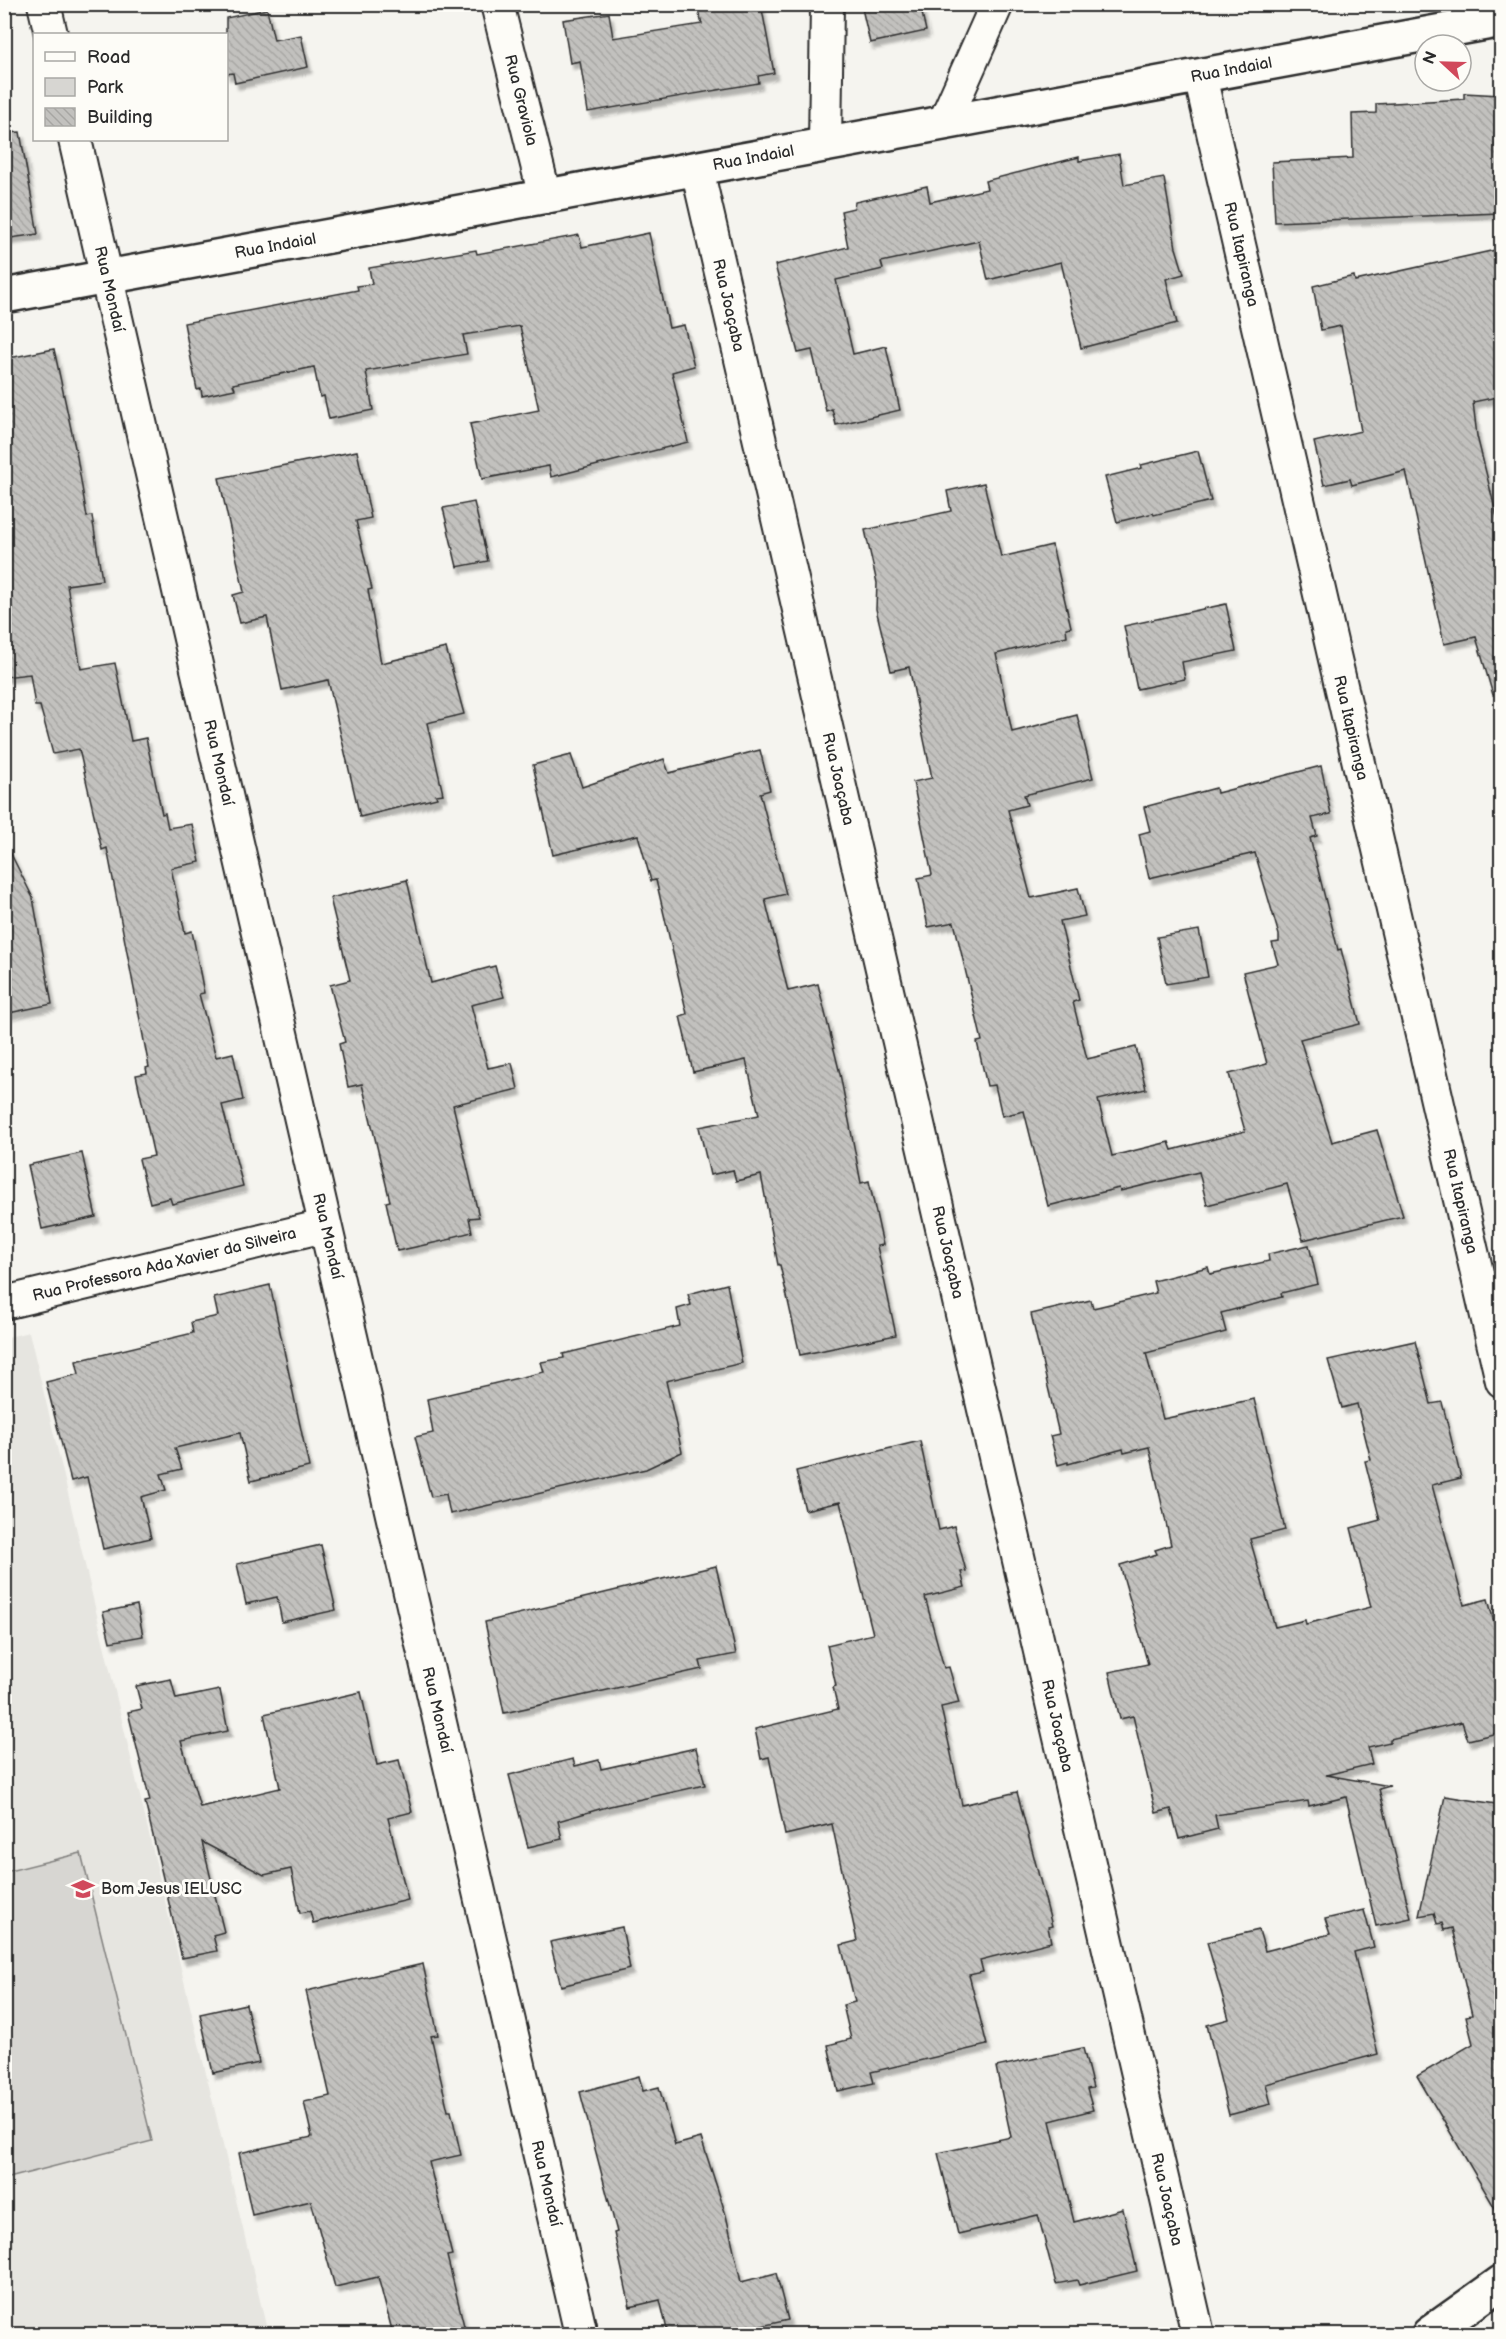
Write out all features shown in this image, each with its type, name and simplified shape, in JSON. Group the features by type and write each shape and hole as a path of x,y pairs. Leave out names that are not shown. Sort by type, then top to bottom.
{"street":[{"path":"44,4 51,33"},
{"name":"Rua Graviola","path":"497,4 545,197"},
{"path":"825,145 827,4"},
{"path":"944,123 998,4"},
{"name":"Rua Indaial","path":"4,296 1502,20"},
{"name":"Rua Itapiranga","path":"1200,76 1502,1381"},
{"name":"Rua Mondaí","path":"75,141 580,2334"},
{"name":"Rua Joaçaba","path":"697,168 1198,2334"},
{"name":"Rua Professora Ada Xavier da Silveira","path":"4,1303 324,1226"},
{"path":"1429,2334 1502,2282"}],"shaded area":[{"name":"Bom Jesus IELUSC","path":"29,1332 268,2334 5,2334 4,1338"}],"green space":[{"path":"81,1853 152,2141 5,2179 5,1872"}],"building":[{"path":"696,4 761,4 774,73 758,76 759,83 588,112 580,61 570,63 563,20 609,13 613,38 702,24"},
{"path":"861,4 920,4 926,31 870,43"},
{"path":"267,9 274,40 301,35 308,67 235,83 233,73 228,74 226,18"},
{"path":"1464,93 1501,95 1500,213 1275,222 1272,162 1353,158 1352,114 1376,113 1376,104 1464,99"},
{"path":"20,132 38,234 4,239 4,133"},
{"path":"1119,154 1124,185 1164,178 1176,248 1184,274 1166,279 1177,323 1081,348 1061,262 988,280 979,241 881,262 883,269 836,280 853,354 886,346 900,410 836,425 832,409 826,411 812,350 798,353 775,265 848,247 841,211 854,208 855,202 927,186 930,202 987,189 985,181 1079,157 1079,161"},
{"path":"649,233 669,328 684,325 694,366 672,372 688,442 551,477 549,466 482,479 470,424 539,410 520,326 463,335 467,354 366,371 373,410 329,419 324,396 320,397 314,367 233,384 235,389 202,396 201,389 197,390 184,323 358,290 357,286 372,284 369,268 476,250 477,254 579,235 582,247"},
{"path":"1500,249 1502,396 1473,402 1477,436 1502,537 1502,694 1493,695 1476,637 1444,644 1406,471 1352,485 1350,479 1324,485 1314,442 1361,431 1341,326 1321,330 1313,286 1354,276 1355,281"},
{"path":"54,349 87,517 92,516 102,580 67,585 81,669 115,663 131,741 146,738 162,814 165,813 168,828 192,824 200,862 171,868 185,933 192,931 204,993 199,994 216,1057 233,1053 243,1100 222,1105 243,1186 172,1204 170,1198 150,1203 139,1159 154,1156 136,1075 147,1073 146,1068 149,1067 107,848 102,850 79,749 53,754 40,706 35,706 30,674 4,677 4,359"},
{"path":"357,451 371,518 356,521 372,589 368,590 381,663 446,648 464,714 427,723 443,794 436,795 437,798 360,817 328,680 282,690 267,617 240,623 233,595 244,592 219,478"},
{"path":"1198,451 1211,501 1117,522 1105,477 1142,468 1141,465"},
{"path":"984,483 1001,557 1052,545 1071,627 1066,628 1067,636 996,654 1012,732 1077,715 1093,778 1024,795 1027,805 1008,810 1031,898 1078,888 1085,916 1060,921 1079,1000 1073,1002 1087,1059 1136,1047 1146,1089 1098,1100 1112,1156 1169,1142 1172,1150 1245,1131 1229,1074 1267,1064 1243,972 1278,964 1272,943 1279,942 1279,935 1255,853 1149,878 1139,834 1150,831 1144,807 1216,788 1217,793 1321,766 1331,814 1312,818 1317,836 1310,838 1338,950 1341,949 1360,1024 1300,1039 1332,1142 1377,1130 1403,1216 1303,1240 1287,1184 1207,1205 1199,1172 1120,1191 1119,1188 1048,1206 1024,1111 1002,1116 995,1085 987,1086 977,1042 982,1041 954,922 928,927 918,878 932,875 913,782 932,778 909,667 891,671 876,609 877,583 865,530 951,511 947,491"},
{"path":"474,502 488,561 457,567 443,508"},
{"path":"1226,604 1236,651 1182,662 1185,679 1137,689 1124,626"},
{"path":"760,750 770,790 760,793 786,894 765,899 788,991 818,984 840,1074 861,1183 869,1181 883,1245 877,1246 896,1335 800,1355 780,1265 778,1265 761,1175 736,1181 733,1170 710,1175 699,1127 759,1115 746,1060 693,1072 680,1016 687,1014 656,880 651,881 638,835 553,855 533,765 571,755 582,787 664,759 669,773"},
{"path":"4,840 33,898 52,1004 4,1014"},
{"path":"407,880 431,983 495,966 504,997 471,1005 488,1068 512,1063 518,1089 453,1105 479,1217 469,1218 472,1232 452,1237 452,1239 397,1251 386,1202 390,1201 362,1084 348,1087 339,1044 345,1042 330,985 350,980 330,898"},
{"path":"1199,930 1208,977 1166,984 1157,937"},
{"path":"82,1153 96,1217 42,1229 28,1165"},
{"path":"1309,1245 1318,1284 1281,1293 1282,1297 1221,1313 1226,1332 1146,1353 1163,1419 1254,1399 1285,1530 1250,1539 1275,1627 1305,1620 1306,1624 1371,1607 1351,1528 1380,1520 1365,1461 1371,1460 1357,1404 1342,1408 1328,1360 1415,1341 1431,1404 1442,1402 1461,1478 1432,1485 1464,1605 1488,1599 1502,1653 1502,1732 1468,1740 1462,1722 1390,1739 1390,1742 1368,1747 1372,1764 1326,1775 1390,1786 1379,1789 1411,1918 1376,1926 1346,1797 1309,1806 1308,1801 1215,1815 1218,1829 1179,1839 1171,1809 1156,1813 1133,1716 1120,1719 1109,1672 1148,1664 1120,1565 1157,1554 1155,1550 1171,1545 1149,1447 1124,1453 1123,1449 1058,1465 1050,1436 1059,1434 1031,1314 1091,1300 1093,1308 1156,1293 1153,1281 1208,1267 1210,1274 1269,1261 1268,1254"},
{"path":"727,1284 742,1363 666,1381 682,1452 646,1469 450,1514 446,1494 431,1497 415,1437 433,1433 427,1399 544,1372 541,1362 564,1358 563,1354 680,1326 677,1309 691,1305 688,1294"},
{"path":"270,1285 309,1467 251,1481 240,1433 175,1448 182,1469 161,1474 166,1490 141,1497 151,1538 103,1549 87,1477 71,1481 46,1382 79,1374 76,1361 193,1333 191,1322 218,1316 214,1298"},
{"path":"920,1441 939,1530 954,1526 966,1571 961,1572 965,1587 925,1597 944,1668 949,1667 959,1703 941,1707 962,1805 1017,1792 1052,1926 1048,1927 1051,1942 980,1960 983,1972 969,1975 987,2045 871,2072 874,2083 838,2091 828,2045 851,2039 843,2005 855,2002 841,1945 857,1941 832,1824 785,1835 769,1757 761,1759 755,1729 838,1709 833,1687 836,1686 827,1645 873,1634 840,1502 805,1510 796,1471"},
{"path":"321,1545 336,1610 282,1622 277,1597 246,1604 237,1564"},
{"path":"716,1566 736,1654 700,1661 702,1669 504,1713 485,1622"},
{"path":"137,1605 143,1636 110,1642 103,1612"},
{"path":"171,1679 176,1699 220,1690 228,1731 181,1741 200,1807 280,1788 264,1714 361,1692 377,1765 399,1760 412,1812 388,1818 408,1900 313,1923 310,1911 300,1913 291,1869 264,1875 202,1842 224,1932 213,1935 217,1951 182,1958 145,1802 150,1801 128,1712 142,1709 136,1686"},
{"path":"696,1748 705,1785 610,1806 558,1821 562,1839 528,1847 509,1775 573,1759 575,1766 599,1760 601,1769"},
{"path":"1445,1796 1502,1805 1502,2220 1417,2076 1473,2044 1466,2016 1472,2015 1452,1928 1444,1930 1442,1923 1437,1924 1434,1913 1419,1916"},
{"path":"1364,1910 1374,1947 1354,1952 1378,2054 1266,2084 1271,2104 1229,2115 1207,2025 1229,2019 1207,1942 1259,1930 1265,1951 1330,1934 1325,1919"},
{"path":"622,1927 630,1969 561,1986 550,1942"},
{"path":"423,1964 438,2035 431,2036 448,2111 451,2111 461,2155 429,2162 452,2255 447,2256 466,2334 393,2334 378,2277 335,2287 311,2201 252,2215 239,2153 312,2137 304,2102 330,2096 306,1991"},
{"path":"246,2004 259,2063 213,2073 200,2014"},
{"path":"1083,2048 1093,2088 1087,2089 1093,2110 1050,2121 1074,2222 1123,2209 1137,2271 1079,2285 1077,2280 1056,2284 1038,2215 958,2234 938,2153 1011,2137 996,2067"},
{"path":"639,2076 643,2091 659,2087 675,2145 701,2138 726,2215 741,2282 776,2273 788,2320 744,2330 745,2334 668,2334 660,2300 630,2307 614,2233 617,2232 580,2092"}],"place":[{"name":"Bom Jesus IELUSC","path":"83,1889"}]}
